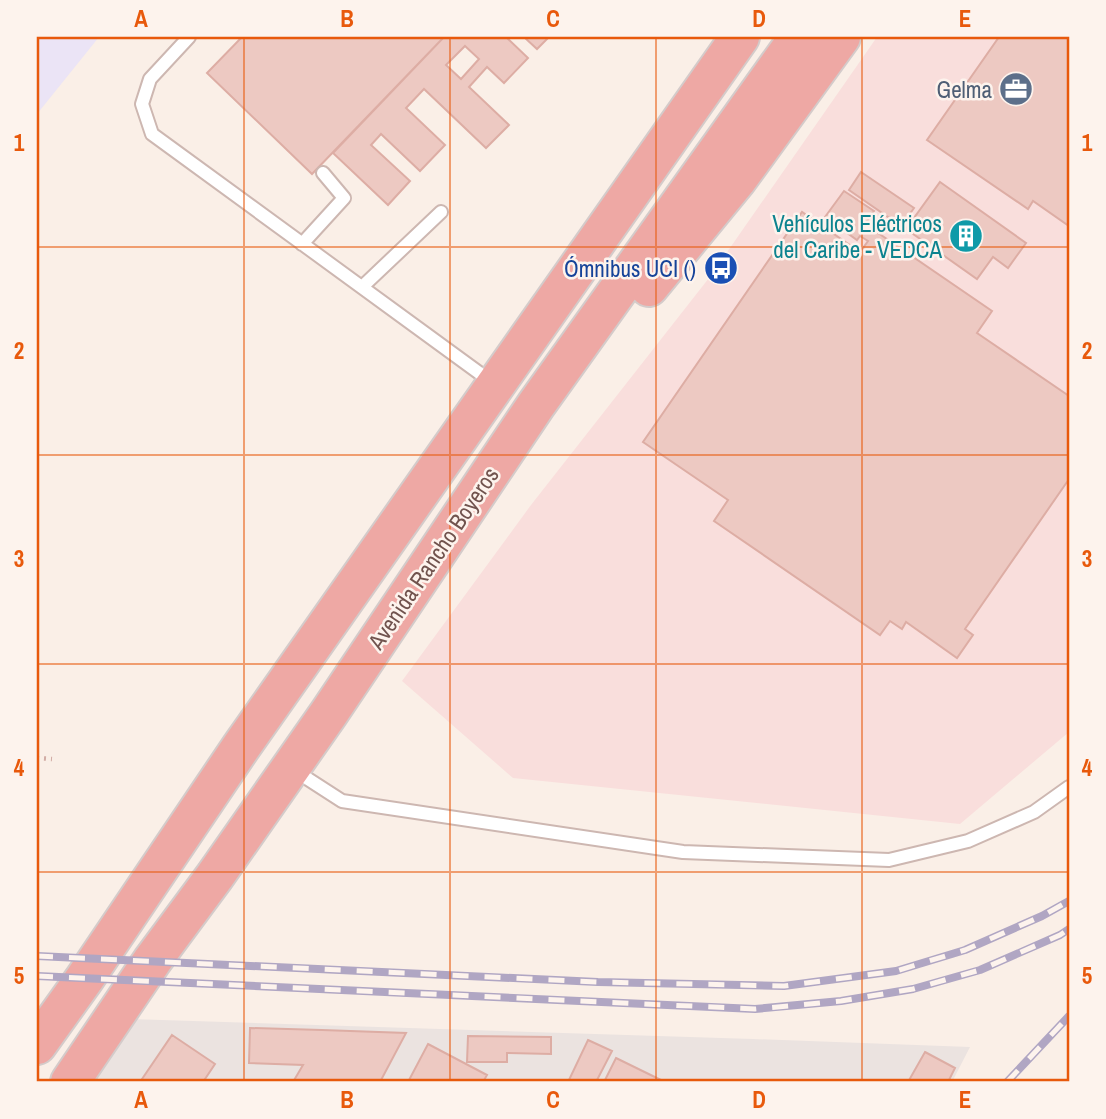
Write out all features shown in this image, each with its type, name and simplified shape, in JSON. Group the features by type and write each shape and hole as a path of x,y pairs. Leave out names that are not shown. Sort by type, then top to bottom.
{"highway":[{"name":"Avenida Rancho Boyeros","path":"37,1045 241,747 740,37"},
{"name":"Avenida Rancho Boyeros","path":"70,1082 152,961 290,768 536,405 799,37"},
{"path":"536,405 660,274 737,180 841,37"}],"lane":[{"path":"189,37 150,79 142,104 152,134 496,385"},
{"path":"302,244 344,198 323,173"},
{"path":"362,287 441,212"},
{"path":"290,768 342,801 683,852 889,860 968,841 1034,811 1069,788"}],"path":[{"path":"37,758 52,759"}],"shaded area":[{"path":"37,37 99,37 37,114"},
{"path":"877,37 1069,37 1069,732 960,824 513,778 402,681 531,505 709,278"},
{"path":"130,1019 970,1047 952,1082 87,1082"}],"building":[{"path":"242,37 444,37 312,174 207,73"},
{"path":"444,37 506,37 528,58 504,83 487,67 469,87 509,125 486,148 424,89 406,108 445,145 420,171 381,134 371,145 410,181 388,205 333,153","holes":["465,46 479,59 461,79 446,65"]},
{"path":"524,37 549,37 537,49"},
{"name":"Gelma","path":"999,37 1069,37 1069,226 1033,201 1028,209 927,140"},
{"path":"861,172 914,208 901,226 849,190"},
{"name":"Vehículos Eléctricos del Caribe - VEDCA","path":"940,182 1026,243 1008,268 993,257 977,279 906,229"},
{"path":"844,191 874,211 865,224 992,311 977,333 1069,396 1069,483 1067,482 965,629 973,635 957,658 906,622 902,629 890,621 880,635 714,521 728,500 643,442 802,212 860,252 868,241 860,236 857,240 825,217"},
{"path":"250,1028 406,1033 380,1082 293,1082 303,1065 249,1063"},
{"path":"172,1035 215,1064 203,1082 140,1082"},
{"path":"468,1036 551,1037 551,1054 507,1053 507,1062 467,1062"},
{"path":"588,1040 612,1051 596,1082 568,1082"},
{"path":"428,1044 487,1075 483,1082 408,1082"},
{"path":"925,1052 955,1068 948,1082 908,1082"},
{"path":"616,1058 665,1082 604,1082"}],"railway":[{"path":"37,956 598,982 784,986 896,971 965,950 1069,901"},
{"path":"37,976 755,1009 841,1001 913,989 980,970 1069,929"},
{"path":"1007,1082 1069,1016"}],"place":[{"name":"Gelma","path":"1016,89"},
{"name":"Vehículos Eléctricos del Caribe - VEDCA","path":"966,236"},
{"name":"Ómnibus UCI ()","path":"721,268"}]}
